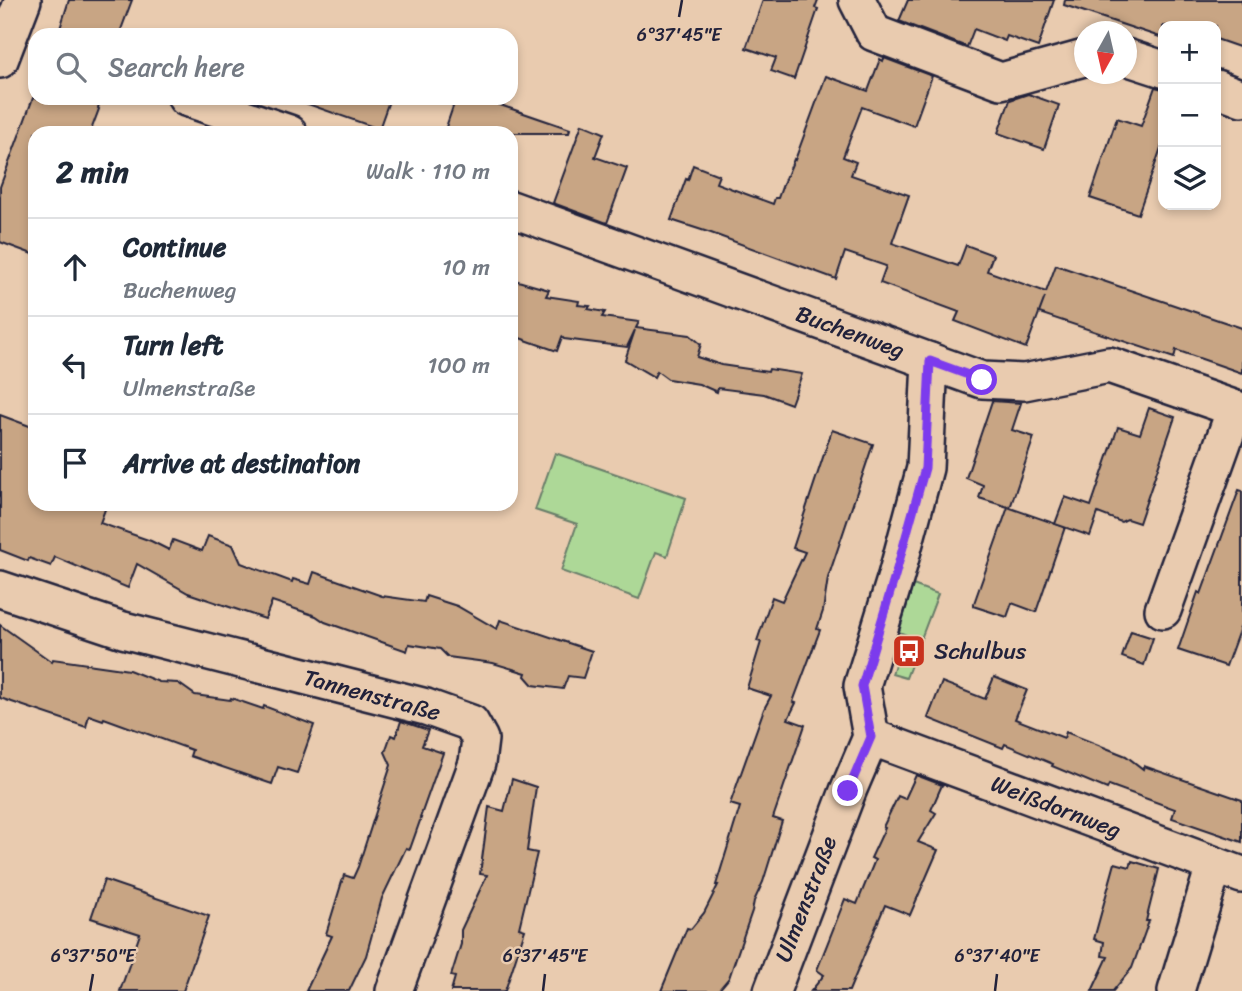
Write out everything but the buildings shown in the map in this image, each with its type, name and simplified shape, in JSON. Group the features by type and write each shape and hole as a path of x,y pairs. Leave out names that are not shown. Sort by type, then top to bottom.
{"street":[{"path":"14,48 23,0"},
{"path":"857,0 874,33 1000,81 1074,61"},
{"path":"1137,61 1158,67"},
{"path":"1221,90 1242,97"},
{"path":"207,105 268,126"},
{"name":"Buchenweg","path":"518,212 982,380 1024,382 1110,365 1239,410 1163,610"},
{"path":"871,737 862,686 925,468 930,361"},
{"name":"Tannenstraße","path":"0,589 123,629 426,707 471,723 480,738 477,763 394,991"},
{"name":"Weißdornweg","path":"871,737 1228,870"},
{"name":"Ulmenstraße","path":"772,991 871,737"},
{"path":"1176,991 1228,870"}],"green space":[{"path":"555,453 686,498 667,556 656,552 639,599 561,571 577,524 535,510"},
{"path":"913,585 938,594 906,678 892,674 909,636 899,632"}],"place":[{"name":"Schulbus","path":"909,651"}],"route":[{"path":"848,791 871,737 862,686 925,468 930,361 982,380"}]}
